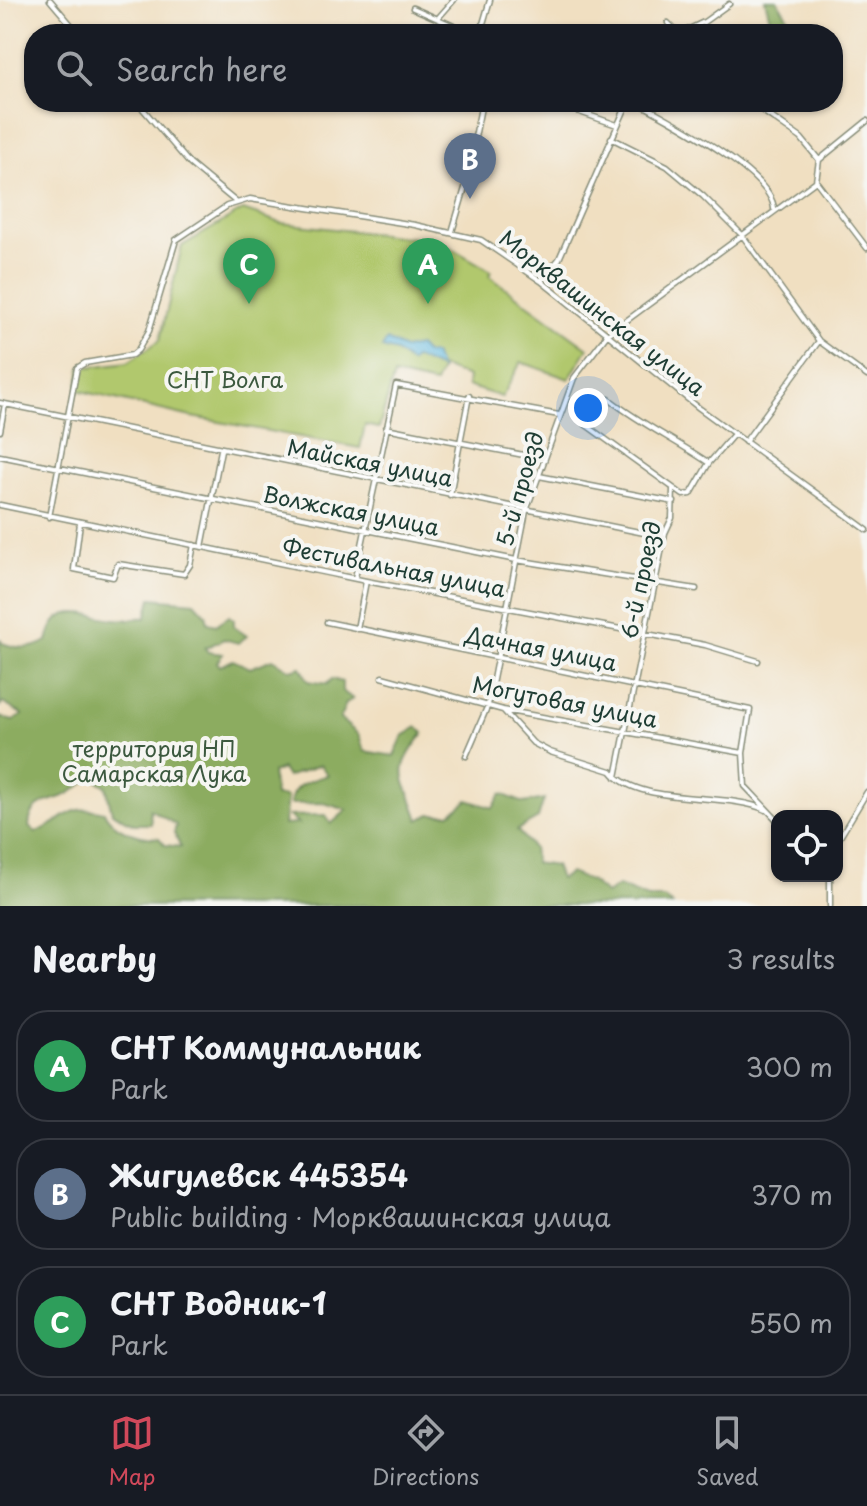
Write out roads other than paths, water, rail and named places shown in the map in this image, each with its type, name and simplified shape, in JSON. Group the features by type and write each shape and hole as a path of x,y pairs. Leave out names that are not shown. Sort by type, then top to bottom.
{"street":[{"path":"50,0 70,24"},
{"path":"439,17 454,0"},
{"path":"483,24 490,0"},
{"path":"700,24 729,4"},
{"path":"413,8 453,24"},
{"path":"49,517 79,365 123,358 138,350 149,331 176,240 236,202 190,164 146,112"},
{"path":"452,232 465,188 480,112"},
{"path":"580,112 617,125"},
{"path":"541,281 559,259 623,112"},
{"path":"655,112 706,141 732,160 767,191 774,209"},
{"path":"764,112 801,138 819,160"},
{"path":"867,121 819,160 816,181 867,248"},
{"path":"611,138 667,166 742,235 819,341 867,376"},
{"name":"5-й проезд","path":"466,756 488,705 526,511 574,378 607,335 816,181"},
{"name":"Морквашинская улица","path":"236,202 250,199 452,232 481,240 541,281 745,442 867,530"},
{"path":"745,442 819,341"},
{"path":"355,578 396,385 559,415"},
{"path":"450,495 469,396"},
{"path":"609,399 646,427 677,441 709,463"},
{"path":"0,431 3,404"},
{"name":"Майская улица","path":"3,404 664,537"},
{"path":"586,425 683,495 691,494 709,463 735,434"},
{"path":"386,428 544,459"},
{"path":"202,547 221,450"},
{"name":"Волжская улица","path":"0,456 516,560 656,585 696,589"},
{"path":"539,476 674,502"},
{"name":"6-й проезд","path":"616,777 664,537 674,502 673,489"},
{"name":"Фестивальная улица","path":"0,505 366,581 705,645 758,661"},
{"path":"80,523 74,569 106,577 113,577 118,564 184,574 194,545"},
{"path":"357,629 366,581"},
{"name":"Дачная улица","path":"327,622 635,683 750,710 743,753"},
{"name":"Могутовая улица","path":"382,677 503,710 743,753"},
{"path":"503,710 533,743 611,771 616,777 660,795 740,801 768,811"},
{"path":"743,753 745,786 771,814"},
{"path":"843,832 867,792"},
{"path":"830,882 830,906"}],"water":[{"path":"387,340 404,349 419,346 426,354 434,354 440,369 415,358 410,363 396,352 382,348"}],"place":[{"name":"Жигулевск 445354","path":"470,199"},
{"name":"СНТ Водник-1","path":"249,304"},
{"name":"СНТ Коммунальник","path":"428,304"}],"park label":[{"name":"СНТ Волга","path":"225,380"},
{"name":"территория НП Самарская Лука","path":"154,762"}]}
